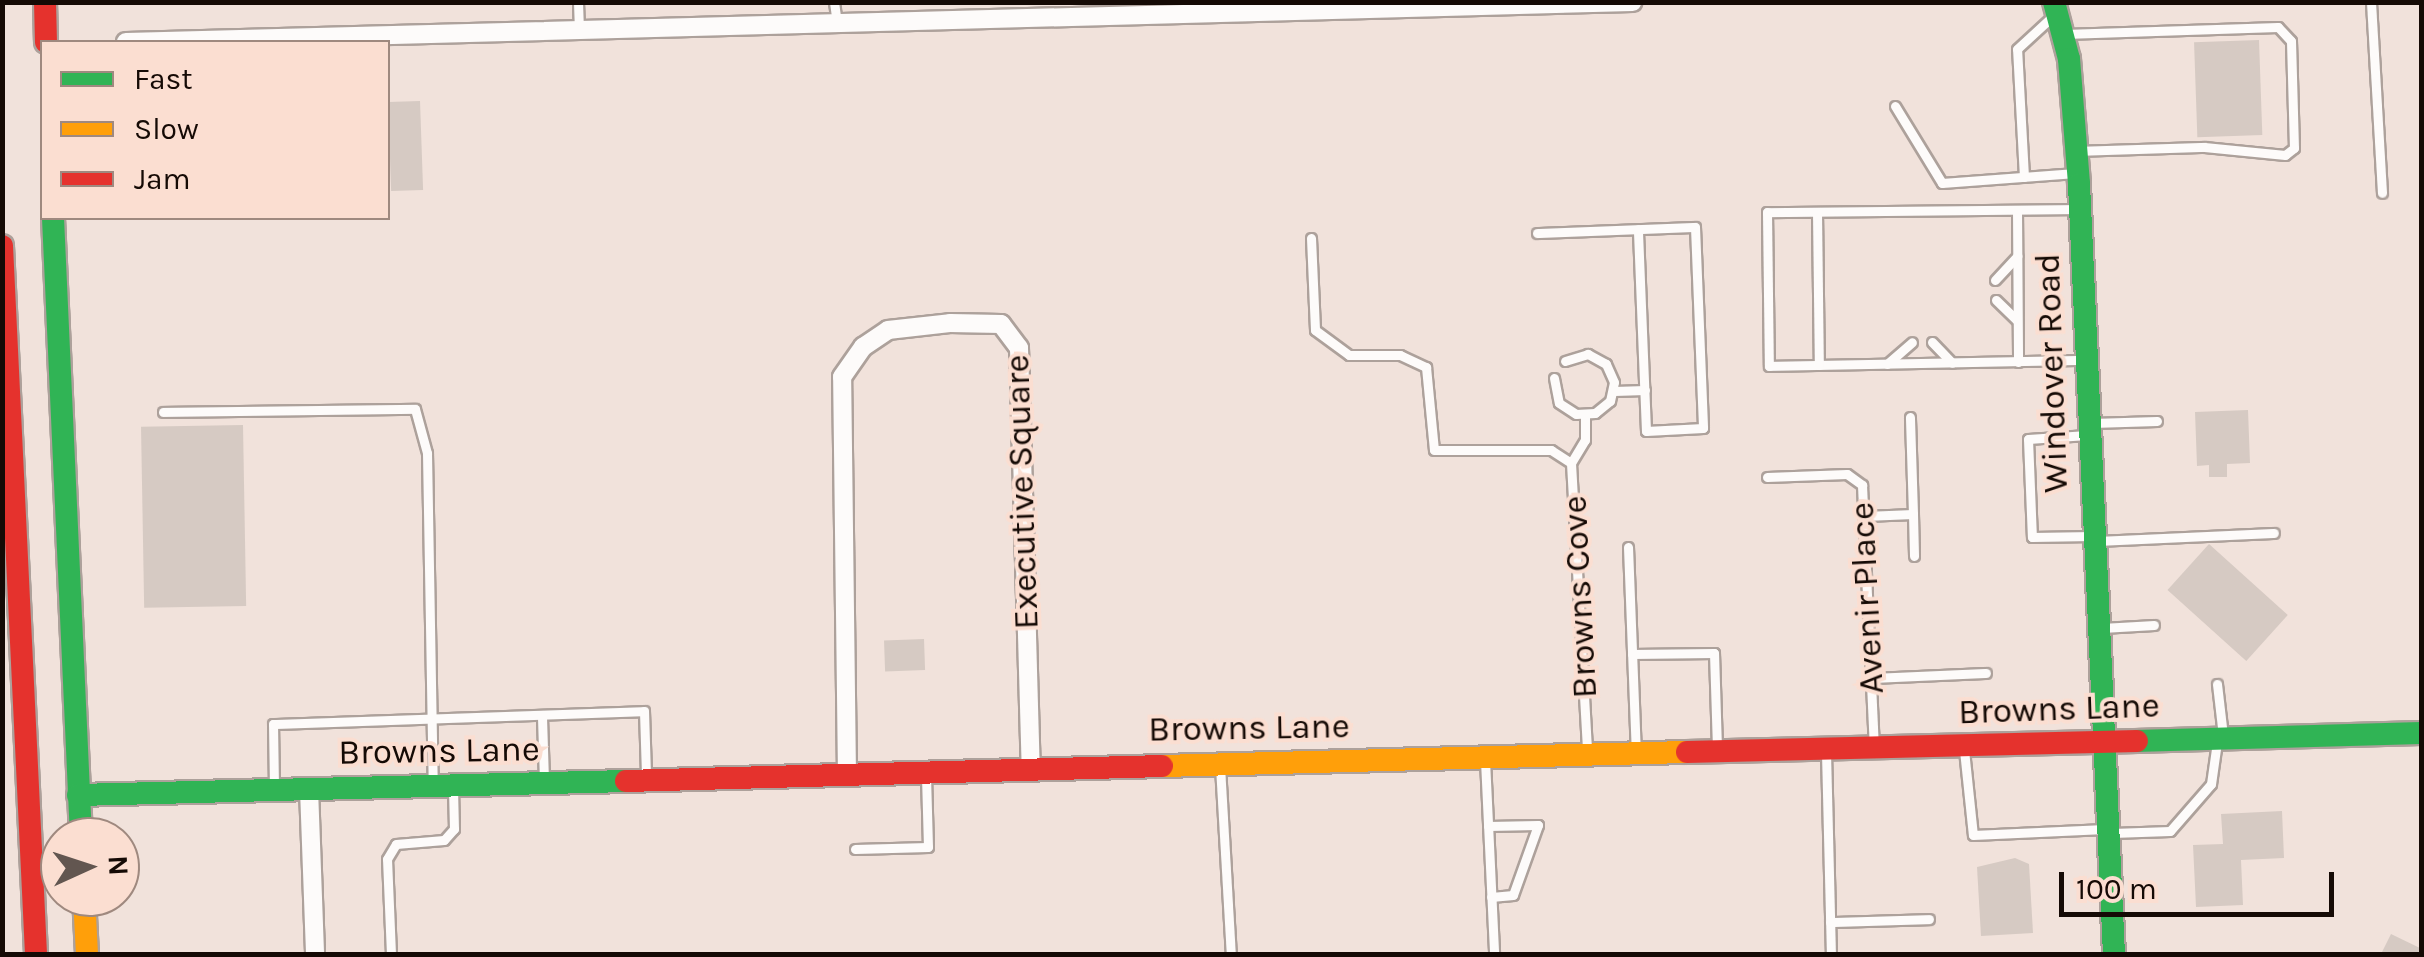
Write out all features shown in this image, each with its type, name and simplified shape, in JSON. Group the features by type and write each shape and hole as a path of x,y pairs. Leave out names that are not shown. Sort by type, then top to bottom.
{"main road":[{"path":"46,2 46,40"},
{"name":"Windover Road","path":"2058,16 2078,162 2114,954"},
{"path":"52,220 79,817"},
{"path":"2,246 36,954"},
{"name":"Browns Lane","path":"78,796 2422,733"},
{"path":"85,917 87,954"}],"street":[{"path":"278,40 837,24 954,12 1632,2"},
{"name":"Executive Square","path":"846,776 842,376 888,330 950,323 1000,324 1019,348 1031,768"},
{"path":"310,789 316,954"}],"lane":[{"path":"578,2 579,29"},
{"path":"834,2 837,24"},
{"path":"2371,2 2382,193"},
{"path":"1895,106 1942,182 2024,177 2078,162 2204,147 2284,156 2294,148 2291,42 2278,27 2058,16 2017,48 2024,177"},
{"path":"2080,209 1767,212 1769,366 2087,360"},
{"path":"2016,210 2018,362"},
{"path":"1817,212 1819,364"},
{"path":"1537,232 1695,227 1702,428 1646,431 1638,229"},
{"name":"Browns Cove","path":"1311,238 1315,330 1350,356 1400,355 1426,367 1434,450 1551,450 1571,463 1588,754"},
{"path":"1996,280 2017,256"},
{"path":"1996,300 2017,320"},
{"path":"1887,364 1912,342"},
{"path":"1932,342 1952,363"},
{"path":"1564,361 1598,358 1614,392"},
{"path":"1554,378 1559,403 1586,416 1604,408 1614,392"},
{"path":"1614,392 1645,390"},
{"path":"163,412 415,409 427,453 434,719 443,787 454,829 444,840 396,844 387,859 391,954"},
{"path":"1571,463 1586,440 1586,416"},
{"path":"1910,417 1914,556"},
{"path":"2157,421 2028,439 2032,537 2274,533"},
{"name":"Avenir Place","path":"1767,476 1852,476 1862,485 1874,749"},
{"path":"1865,516 1913,514"},
{"path":"1628,547 1636,753"},
{"path":"2098,628 2154,625"},
{"path":"1632,654 1714,652 1718,752"},
{"path":"1871,678 1986,673"},
{"path":"1964,747 1973,836 2170,831 2211,784 2220,739 2217,684"},
{"path":"274,790 272,724 644,711 646,782"},
{"path":"542,717 544,784"},
{"path":"1826,750 1831,954"},
{"path":"1485,757 1494,954"},
{"path":"1220,764 1231,954"},
{"path":"855,848 928,846 926,773"},
{"path":"1488,826 1538,824 1512,895 1491,898"},
{"path":"1830,922 1929,919"}],"building":[{"path":"2259,40 2262,135 2197,137 2194,42"},
{"path":"420,101 423,190 391,191 390,102"},
{"path":"2248,410 2250,463 2227,464 2227,477 2209,477 2209,465 2197,466 2195,412"},
{"path":"243,425 246,606 144,608 141,427"},
{"path":"2209,544 2288,615 2246,661 2168,590"},
{"path":"924,639 925,670 885,671 884,640"},
{"path":"2282,811 2284,858 2241,860 2243,905 2196,907 2193,845 2223,844 2221,814"},
{"path":"2015,858 2029,864 2033,933 1981,936 1977,867"},
{"path":"2391,934 2422,949 2422,954 2381,954"}],"traffic: fast":[{"path":"2054,2 2069,59 2079,184 2114,954"},
{"path":"53,220 80,817"},
{"path":"2137,741 2422,733"},
{"path":"78,795 626,781"}],"traffic: slow":[{"path":"1162,766 1687,752"},
{"path":"85,917 87,954"}],"traffic: jam":[{"path":"45,2 46,40"},
{"path":"2,246 36,954"},
{"path":"1687,752 2137,741"},
{"path":"626,781 1162,766"}]}
